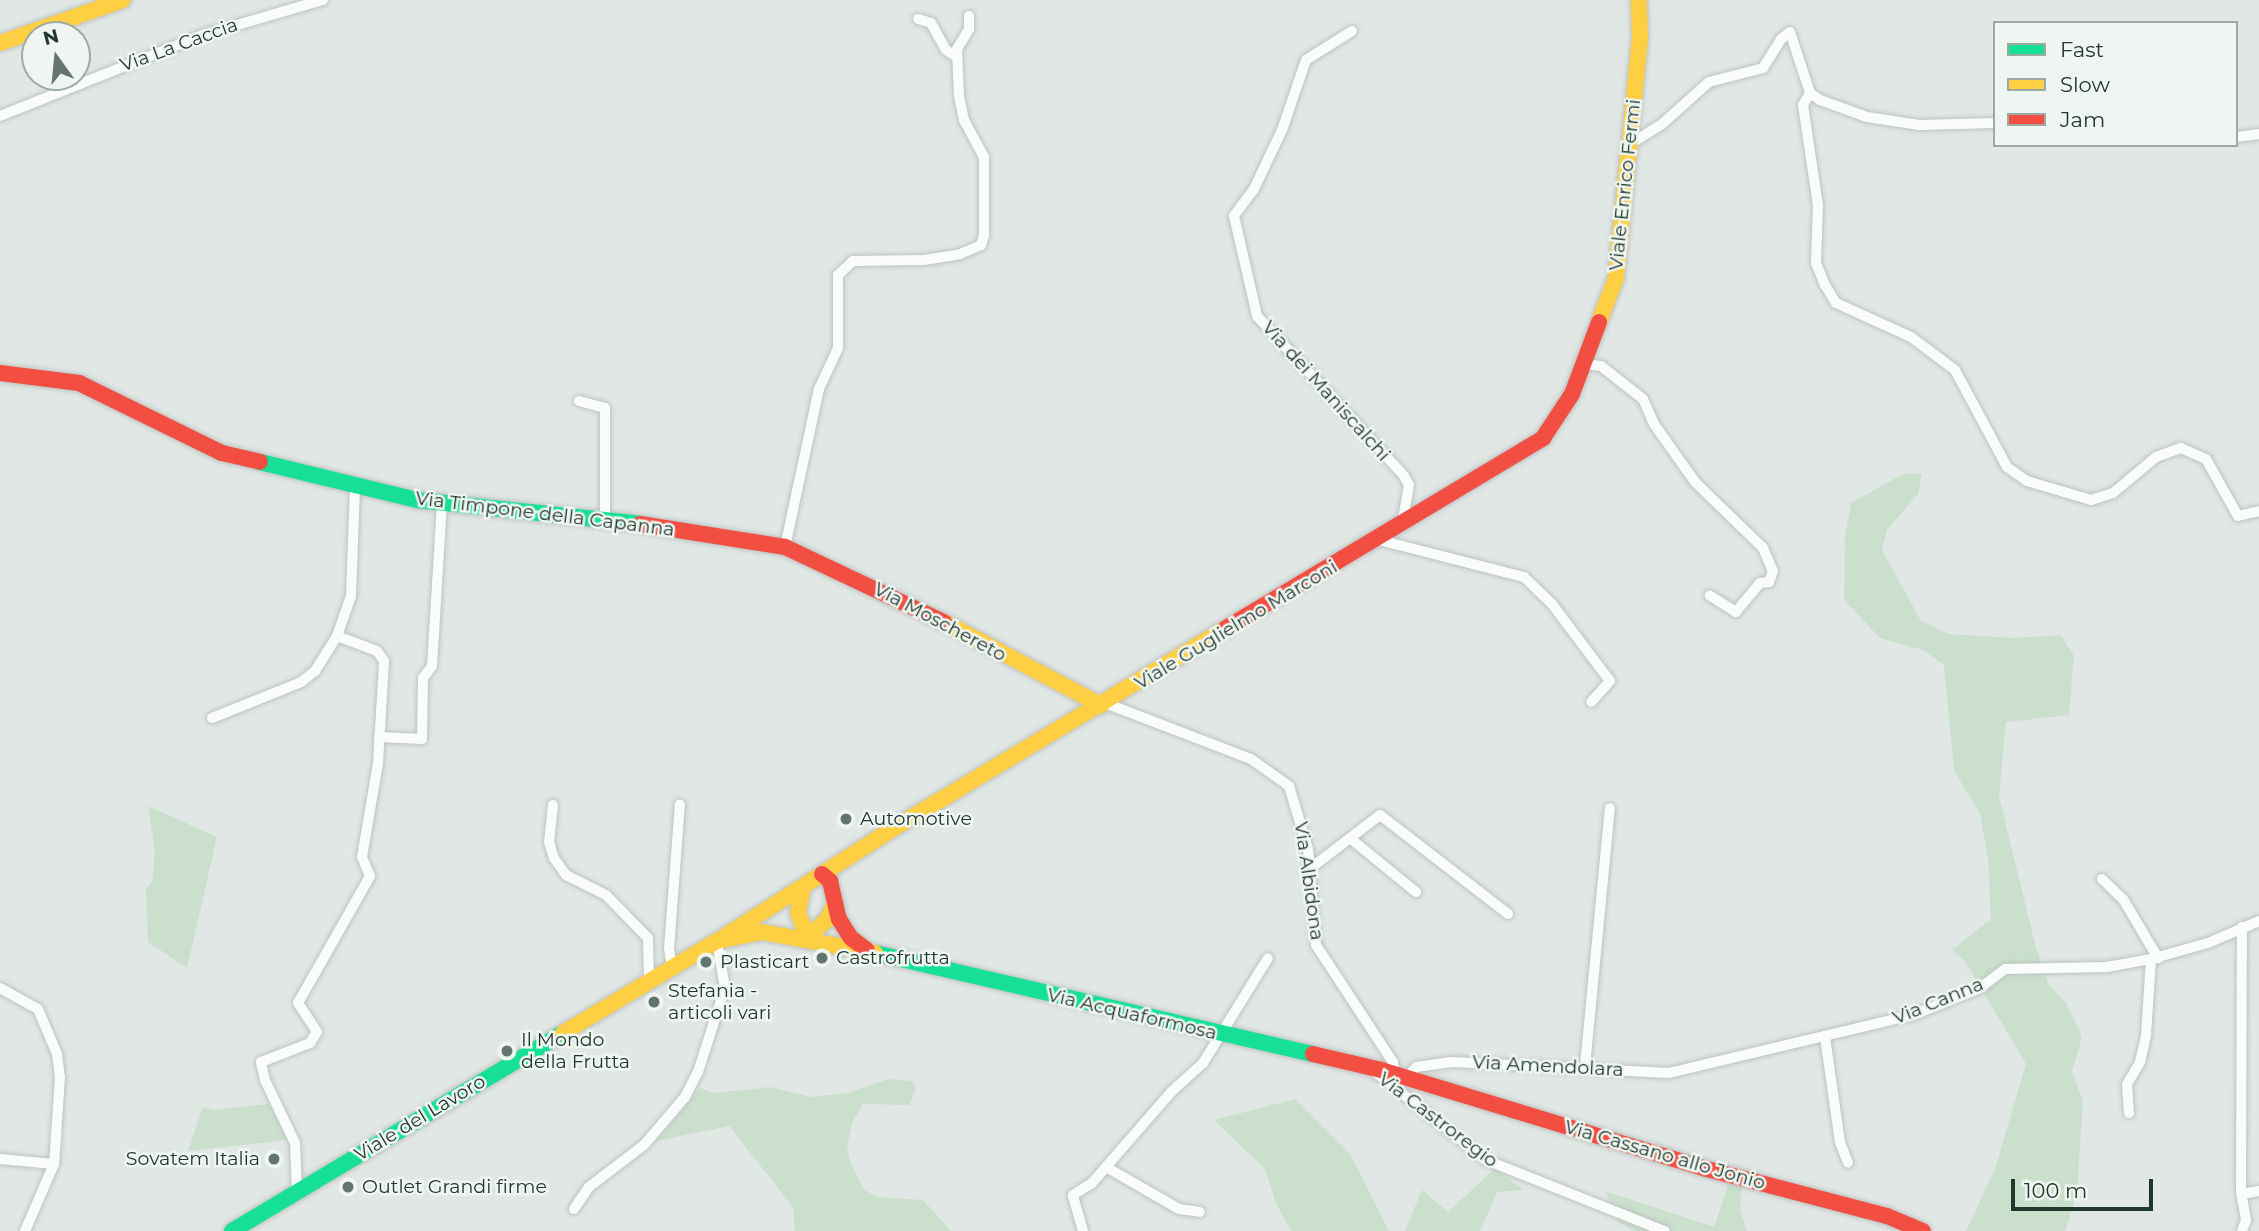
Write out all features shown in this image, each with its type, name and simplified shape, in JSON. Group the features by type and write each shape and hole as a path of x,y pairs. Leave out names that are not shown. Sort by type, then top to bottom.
{"main road":[{"path":"0,43 123,0"},
{"name":"Viale Enrico Fermi","path":"1584,363 1616,278 1630,144 1639,0"},
{"name":"Viale Guglielmo Marconi","path":"803,887 827,879 855,855 1401,527 1543,438 1563,414 1584,363"},
{"name":"Via Timpone della Capanna","path":"0,373 79,383 222,453 355,485 442,503 605,518 781,546"},
{"name":"Via Moschereto","path":"781,546 886,591 1103,704"},
{"path":"827,879 833,907 851,938 870,952"},
{"path":"803,887 798,913 807,937 828,919 833,907"},
{"name":"Viale del Lavoro","path":"232,1231 251,1226 297,1192 803,887"},
{"name":"Via Acquaformosa","path":"717,940 762,932 807,937 1401,1076"},
{"name":"Via Cassano allo Jonio","path":"1401,1076 1703,1168 1886,1216 1923,1231"}],"street":[{"name":"Via La Caccia","path":"0,116 203,35 323,0"},
{"path":"781,546 819,389 838,348 838,275 853,261 923,260 981,245 987,202 984,157 964,120 959,96 957,57 969,29 969,16"},
{"path":"918,19 931,23 946,50 957,57"},
{"name":"Via dei Maniscalchi","path":"1352,31 1306,60 1282,130 1254,189 1235,211 1246,280 1257,316 1404,476 1409,485 1401,527"},
{"path":"1630,144 1661,125 1709,82 1763,68 1781,39 1790,33 1810,93 1803,105 1818,205 1816,263 1825,285 1844,309 1912,337 1955,370 2007,467 2027,481 2091,500 2113,493 2156,457 2181,448 2206,459 2238,516 2259,511"},
{"path":"1810,93 1867,117 1919,125 1993,123"},
{"path":"2238,137 2259,134"},
{"path":"1584,363 1601,366 1643,399 1695,482 1763,548 1773,571 1769,582 1760,583 1736,612 1710,596"},
{"path":"579,401 605,408 605,518"},
{"path":"212,719 301,682 315,671 337,636 351,596 355,485"},
{"path":"379,737 422,739 423,678 432,666 442,503"},
{"path":"1379,540 1524,577 1552,604 1610,681 1591,702"},
{"path":"297,1192 295,1143 265,1080 261,1062 310,1044 317,1032 298,1003 370,876 362,857 379,737 384,661 377,651 337,636"},
{"name":"Via Albidona","path":"1103,704 1271,769 1289,786 1300,814 1316,945 1401,1076"},
{"path":"672,967 669,949 680,804"},
{"path":"553,805 550,842 554,858 566,875 606,895 648,938 649,981"},
{"path":"1585,1066 1610,808"},
{"path":"1307,871 1380,815 1508,914"},
{"path":"1350,839 1416,892"},
{"path":"2102,879 2123,899 2154,959 2146,1035 2140,1062 2127,1084 2129,1113"},
{"name":"Via Canna","path":"1694,1068 1913,1015 1980,988 2005,969 2107,967 2154,959 2259,920"},
{"path":"2242,927 2242,1194 2246,1220 2242,1231"},
{"path":"574,1209 589,1187 644,1145 685,1097 698,1072 725,988 717,940"},
{"path":"1083,1231 1073,1195 1106,1167 1171,1092 1203,1063 1218,1033 1268,958"},
{"path":"0,988 38,1009 57,1054 61,1108 54,1164 25,1231"},
{"path":"1825,1037 1840,1142 1848,1163"},
{"name":"Via Amendolara","path":"1401,1076 1416,1067 1452,1062 1585,1066 1669,1073 1694,1068"},
{"name":"Via Castroregio","path":"1370,1068 1486,1160 1664,1231"},
{"path":"0,1159 54,1164"},
{"path":"1106,1167 1179,1209 1200,1212"},
{"path":"2242,1194 2259,1191"}],"green space":[{"path":"1903,474 1922,474 1918,494 1887,530 1882,550 1921,621 1949,634 2015,638 2061,635 2074,656 2069,715 2006,722 1999,796 2035,944 2048,984 2067,1004 2082,1037 2072,1072 2083,1101 2077,1193 2065,1231 1966,1231 1995,1169 2026,1064 1965,961 1952,950 1991,919 1988,859 1980,813 1954,771 1944,665 1923,650 1880,638 1844,600 1845,537 1851,503"},
{"path":"148,806 217,837 187,968 148,942 146,889 152,882 155,851"},
{"path":"888,1079 912,1081 916,1088 909,1105 863,1104 853,1121 847,1146 850,1162 864,1190 878,1197 923,1200 951,1231 795,1231 793,1207 729,1126 657,1141 700,1088 713,1093 770,1087 811,1097 848,1093"},
{"path":"1295,1099 1350,1154 1389,1231 1291,1231 1275,1201 1265,1169 1214,1120"},
{"path":"268,1104 288,1140 188,1151 203,1107 214,1110"},
{"path":"1494,1169 1524,1190 1497,1192 1480,1231 1405,1231 1422,1190 1448,1212"},
{"path":"1729,1183 1742,1183 1740,1210 1747,1231 1635,1231 1618,1222 1605,1191 1714,1227"}],"traffic: fast":[{"path":"260,462 417,500 640,524"},
{"path":"875,953 1313,1054"},
{"path":"232,1231 563,1033"}],"traffic: slow":[{"path":"0,43 123,0"},
{"path":"1599,322 1616,278 1640,37 1639,0"},
{"path":"944,622 1101,705"},
{"path":"719,940 902,823 1226,628"},
{"path":"803,887 798,913 807,937 828,919 833,907"},
{"path":"563,1033 717,941 762,932 875,953"}],"traffic: jam":[{"path":"1226,628 1543,438 1572,394 1599,322"},
{"path":"0,373 79,383 222,453 260,462"},
{"path":"640,524 785,547 944,622"},
{"path":"822,874 830,881 839,919 851,938 867,950"},
{"path":"1313,1054 1381,1070 1703,1168 1887,1216 1923,1231"}],"place":[{"name":"Automotive","path":"846,819"},
{"name":"Castrofrutta","path":"822,958"},
{"name":"Plasticart","path":"706,962"},
{"name":"Stefania - articoli vari","path":"654,1002"},
{"name":"Il Mondo della Frutta","path":"507,1051"},
{"name":"Sovatem Italia","path":"274,1159"},
{"name":"Outlet Grandi firme","path":"348,1187"}]}
